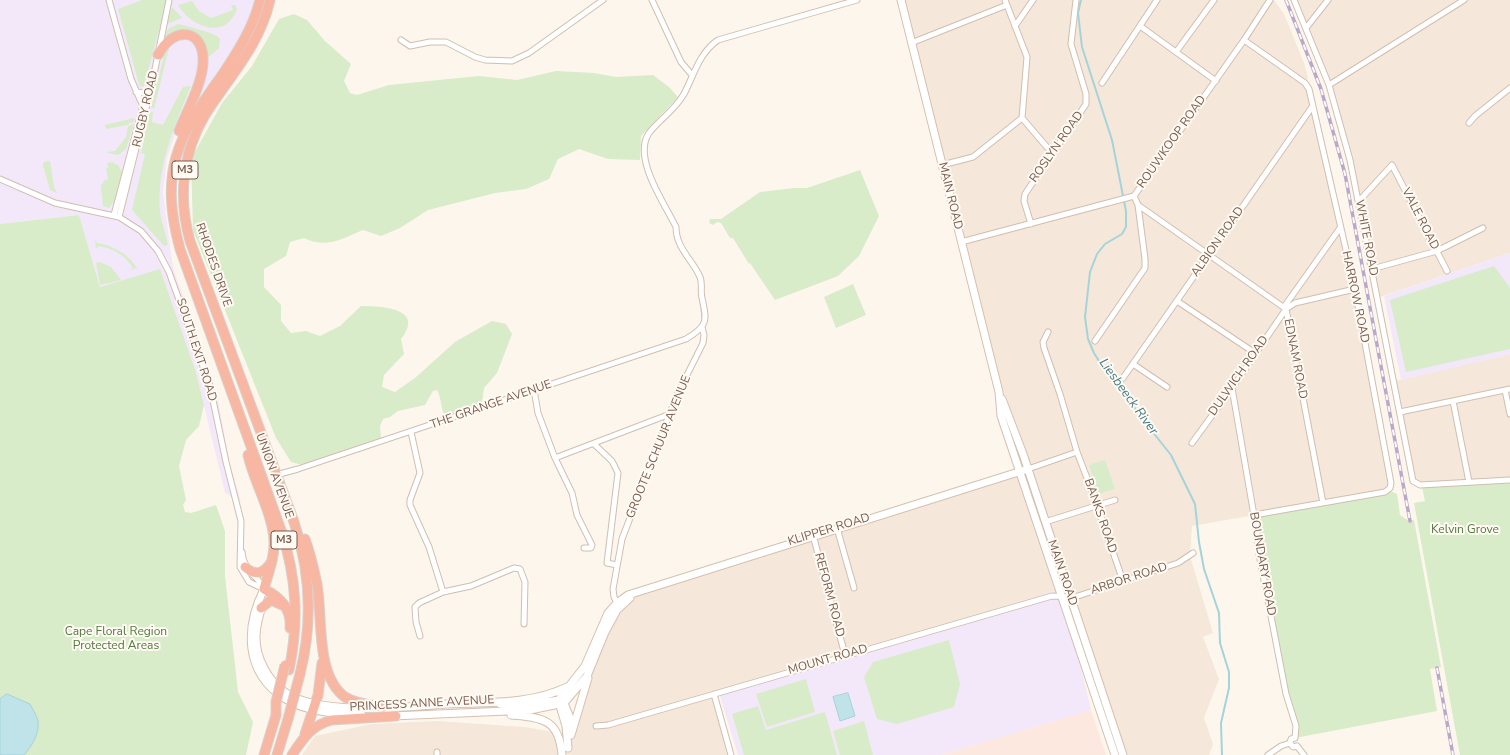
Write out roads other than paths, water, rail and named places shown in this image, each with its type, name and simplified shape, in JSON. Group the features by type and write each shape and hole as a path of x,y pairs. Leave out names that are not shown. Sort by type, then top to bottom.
{"highway":[{"name":"RHODES DRIVE","path":"240,416 180,249 171,205 172,181 178,151 190,122 247,36 257,12 260,0"},
{"name":"RHODES DRIVE","path":"270,0 263,24 249,53 216,99 198,129 187,159 183,202 184,217 190,241 277,476"},
{"path":"158,55 167,40 184,34 196,39 202,52 202,70 172,150 166,186 166,207 170,232 180,249"},
{"path":"240,416 250,461 274,534 272,562 264,589 280,598 287,608 291,624 287,668"},
{"name":"UNION AVENUE","path":"240,416 291,562 296,595 296,619 287,668 276,715 264,755"},
{"path":"277,476 293,506 312,564 319,595 323,650 329,678 342,694 357,702 383,707"},
{"name":"UNION AVENUE","path":"277,476 299,537 308,584 308,633 300,674 277,755"},
{"path":"245,567 251,572 258,573 264,570 272,562"},
{"path":"261,608 269,601 274,600 287,608"},
{"path":"305,736 321,675 323,650"},
{"path":"292,755 305,736 319,724 332,720 396,716"}],"main road":[{"name":"MAIN ROAD","path":"901,0 999,392 1028,469 1123,755"},
{"name":"MAIN ROAD","path":"999,392 1001,416 1114,755"},
{"name":"KLIPPER ROAD","path":"561,703 562,694 586,666 605,618 618,605 639,590 1028,469"},
{"name":"PRINCESS ANNE AVENUE","path":"264,589 264,599 256,628 258,654 263,667 273,682 286,693 314,706 350,708 483,702 540,697 570,685"},
{"name":"PRINCESS ANNE AVENUE","path":"264,589 255,609 251,628 251,646 256,664 268,683 284,698 344,714 396,716 541,709 561,703"},
{"name":"KLIPPER ROAD","path":"561,703 580,685 590,670 605,632 618,605"},
{"path":"567,752 590,670"},
{"path":"483,702 510,705 561,703"},
{"path":"561,703 570,718 572,735"},
{"path":"561,703 566,726 567,752"},
{"path":"496,711 539,717 549,723 560,738 562,755"}],"street":[{"name":"RUGBY ROAD","path":"109,0 136,92 143,108 135,131 114,215"},
{"name":"RUGBY ROAD","path":"119,217 152,84 169,0"},
{"path":"401,40 410,46 430,42 446,42 475,57 495,61 512,61 529,53 603,0"},
{"path":"652,0 681,62 692,75"},
{"name":"GROOTE SCHUUR AVENUE","path":"618,605 613,589 622,539 670,414 703,343 704,335 702,327 706,312 702,299 700,276 679,246 676,236 676,227 648,170 644,148 648,135 679,102 692,75 710,47 723,38 857,0"},
{"path":"1015,26 1033,0"},
{"name":"ROSLYN ROAD","path":"1031,224 1024,201 1025,194 1086,104 1086,94 1071,44 1076,0"},
{"path":"1102,83 1157,0"},
{"path":"1176,52 1214,0"},
{"name":"ROUWKOOP ROAD","path":"961,242 1134,196 1216,81 1270,0"},
{"name":"WHITE ROAD","path":"1294,0 1329,85 1350,160 1414,483 1420,485 1469,482"},
{"path":"1306,28 1328,0"},
{"path":"1329,85 1464,0"},
{"path":"911,43 1006,3 1027,61 1022,118 1052,153"},
{"path":"1140,26 1216,81"},
{"name":"HARROW ROAD","path":"1244,40 1305,83 1308,89 1355,289 1390,476 1390,488 1384,492 1323,503"},
{"path":"136,92 145,93 152,84"},
{"path":"1469,123 1475,116 1510,88"},
{"name":"ALBION ROAD","path":"1123,378 1312,107"},
{"path":"942,165 968,159 977,154 1022,118"},
{"name":"VALE ROAD","path":"1359,201 1370,191 1390,166 1394,166 1447,271"},
{"name":"SOUTH EXIT ROAD","path":"0,179 55,203 119,217 136,227 158,251 170,272 210,386 242,528 241,545"},
{"path":"1094,341 1145,268 1138,205 1134,196"},
{"name":"EDNAM ROAD","path":"1138,205 1285,308 1323,503"},
{"name":"DULWICH ROAD","path":"1192,443 1232,388 1340,228"},
{"path":"1372,269 1437,250 1483,228"},
{"path":"1285,308 1295,303 1355,289"},
{"path":"1177,301 1255,353"},
{"name":"THE GRANGE AVENUE","path":"277,476 686,339 702,327"},
{"name":"BANKS ROAD","path":"1048,332 1043,342 1044,348 1060,394 1077,452 1123,581"},
{"path":"1133,364 1167,387"},
{"name":"BOUNDARY ROAD","path":"1232,388 1254,515 1259,554 1286,694 1296,726 1295,738"},
{"path":"1400,412 1508,389 1510,414"},
{"path":"534,390 538,413 555,458 567,479 577,515 592,545 591,548 584,548"},
{"path":"1453,401 1469,482 1510,480"},
{"path":"555,458 670,414"},
{"path":"411,432 420,473 410,500 410,505 429,547 443,592"},
{"path":"594,444 612,461 618,473 607,563 617,565"},
{"path":"1028,469 1077,452"},
{"path":"1045,522 1115,500"},
{"path":"1254,515 1323,503"},
{"path":"837,528 854,588"},
{"name":"REFORM ROAD","path":"813,536 845,655"},
{"path":"241,545 245,567 260,582 264,589"},
{"path":"241,545 239,559 243,576 252,585 264,589"},
{"name":"ARBOR ROAD","path":"1062,596 1070,597 1180,563 1193,553"},
{"path":"420,636 416,622 415,607 419,603 443,592 471,586 514,568 520,568 525,582 524,624"},
{"name":"MOUNT ROAD","path":"596,726 608,725 1052,596 1062,596"},
{"path":"714,694 731,755"},
{"path":"1268,755 1281,746 1290,743 1291,739 1295,738 1299,741 1297,746"},
{"path":"1290,743 1293,747 1297,746 1304,755"}],"water":[{"path":"848,693 855,716 840,721 833,697"},
{"path":"7,694 30,704 36,714 38,726 37,735 30,748 24,755 0,755 0,699"}],"waterway":[{"name":"Liesbeeck River","path":"1081,0 1078,13 1082,47 1112,140 1126,211 1126,227 1122,234 1105,244 1097,254 1090,272 1085,317 1088,339 1094,353 1104,369 1130,397 1136,411 1171,455 1195,504 1199,542 1204,569 1219,613 1220,643 1229,672 1229,688 1221,723 1222,755"}],"railway":[{"path":"1286,0 1321,89 1345,174 1410,521"},
{"path":"1437,668 1453,755"}],"park label":[{"name":"Kelvin Grove","path":"1465,530"},
{"name":"Cape Floral Region Protected Areas","path":"116,639"}]}
